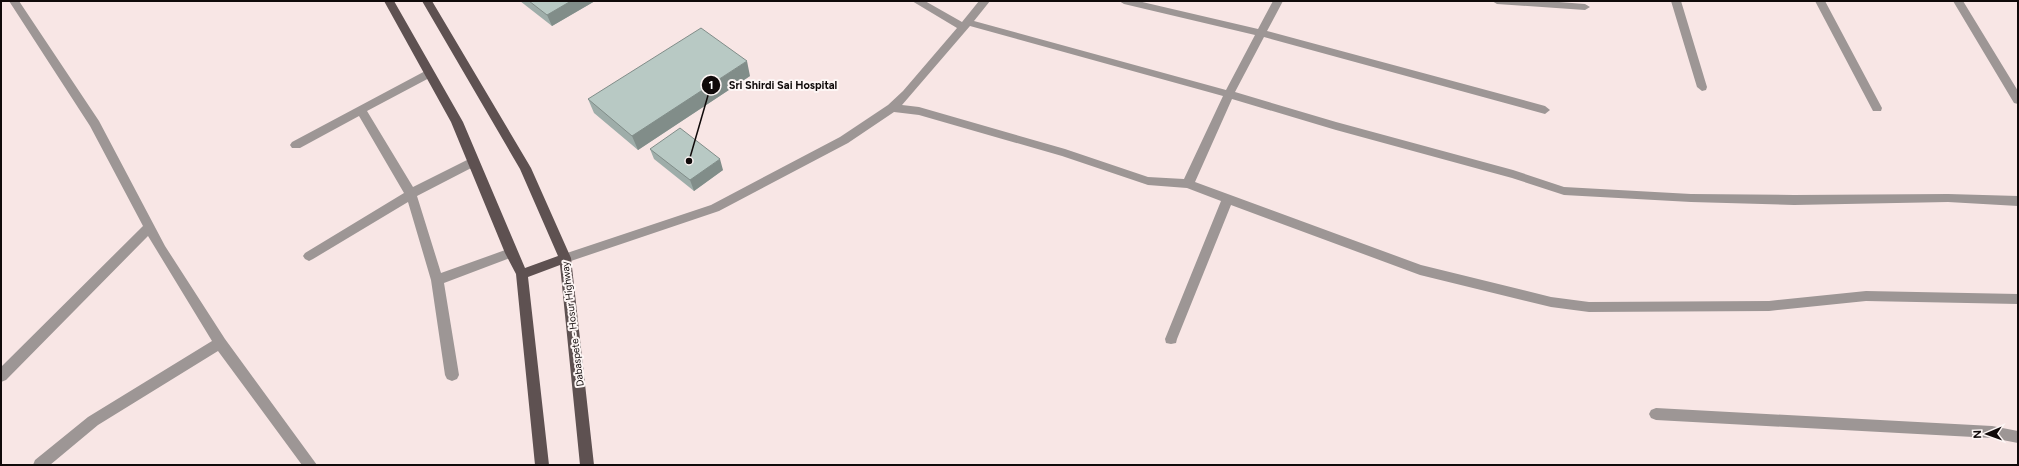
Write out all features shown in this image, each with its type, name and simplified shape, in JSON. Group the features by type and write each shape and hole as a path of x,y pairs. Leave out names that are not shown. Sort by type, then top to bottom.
{"main road":[{"path":"389,1 457,122 511,254 522,274 542,465"},
{"name":"Dabaspete - Hosur Highway","path":"428,1 525,168 565,258 587,465"},
{"path":"522,274 565,258"}],"street":[{"path":"14,1 95,124 161,249 220,343 310,465"},
{"path":"917,1 965,25 1229,94 1336,126 1513,174 1564,191 1691,198 1794,200 1948,198 2018,201"},
{"path":"565,258 662,227 714,208 844,140 892,108 907,94 985,1"},
{"path":"1124,1 1299,42 1545,110"},
{"path":"1188,184 1229,94 1278,1"},
{"path":"1497,1 1585,7"},
{"path":"1676,1 1702,87"},
{"path":"1820,1 1877,108"},
{"path":"1958,1 2018,100"},
{"path":"296,145 430,73"},
{"path":"892,108 919,111 1065,153 1148,181 1188,184 1420,270 1551,302 1589,307 1769,306 1866,296 2018,299"},
{"path":"361,110 411,194 437,280 452,374"},
{"path":"309,256 411,194 473,162"},
{"path":"1171,339 1228,199"},
{"path":"1,376 149,227"},
{"path":"437,280 511,254"},
{"path":"40,465 93,421 220,343"},
{"path":"1656,414 1992,432 2018,437"}],"building":[{"path":"529,1 571,1 547,15"},
{"path":"701,28 747,61 632,136 588,99"},
{"path":"680,128 720,159 690,180 650,149"}],"place":[{"name":"Sri Shirdi Sai Hospital","path":"689,161"}]}
